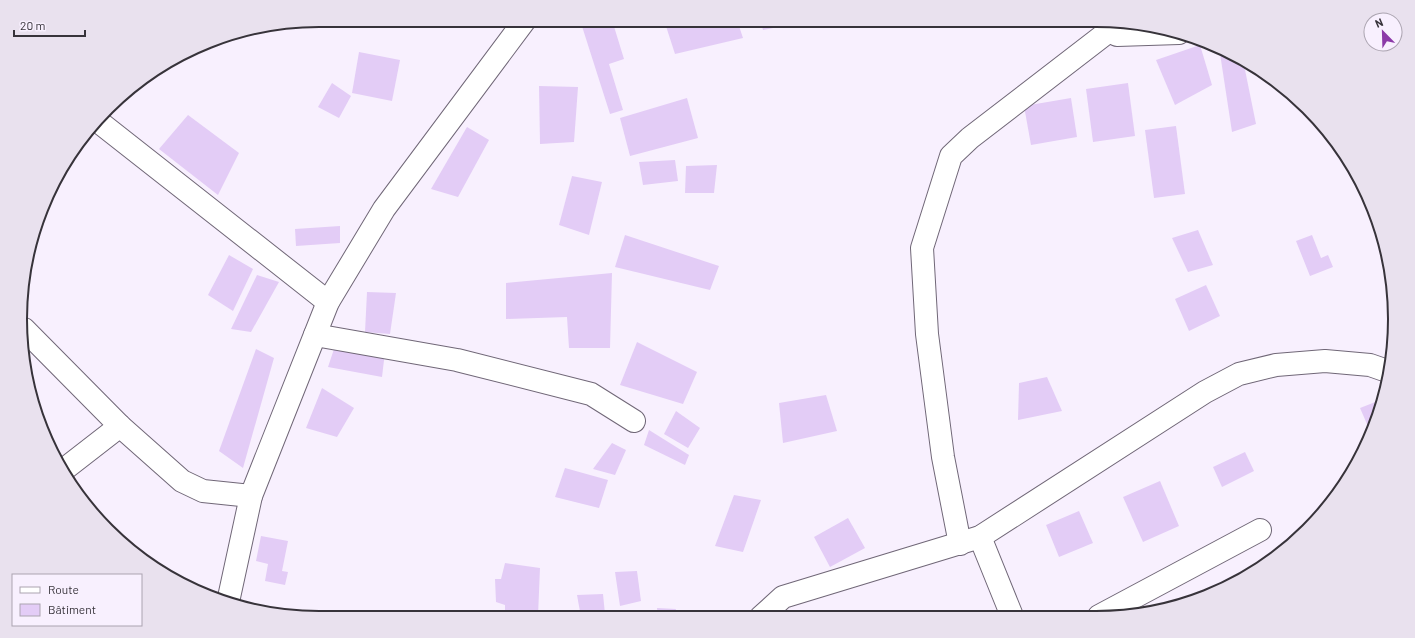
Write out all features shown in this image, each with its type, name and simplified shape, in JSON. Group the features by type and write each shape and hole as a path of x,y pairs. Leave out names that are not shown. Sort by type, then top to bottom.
{"street":[{"path":"229,597 251,496 328,302 384,209 520,27"},
{"path":"960,544 943,457 927,334 922,248 951,156 970,138 1105,27"},
{"path":"1109,28 1117,35 1156,34"},
{"path":"101,124 328,302"},
{"path":"28,333 120,426 182,481 203,491 251,496"},
{"path":"315,335 457,360 591,394 634,421"},
{"path":"768,611 783,597 980,537 1204,392 1239,374 1276,365 1325,362 1370,365 1383,370"},
{"path":"67,467 120,426"},
{"path":"1110,610 1260,530"},
{"path":"980,537 1010,611"}],"building":[{"path":"582,27 614,27 624,59 609,64 623,110 610,114"},
{"path":"666,27 739,27 743,38 675,54"},
{"path":"762,27 778,27 763,30"},
{"path":"1200,46 1212,85 1175,105 1156,60"},
{"path":"359,52 400,60 392,101 352,93"},
{"path":"1220,55 1245,68 1256,124 1232,132"},
{"path":"332,83 351,96 339,118 318,107"},
{"path":"1128,83 1135,136 1093,142 1086,89"},
{"path":"539,86 578,87 574,142 540,144"},
{"path":"687,98 698,138 630,156 620,118"},
{"path":"1071,98 1077,137 1031,145 1024,106"},
{"path":"188,115 239,153 218,195 159,149"},
{"path":"1176,126 1185,194 1154,198 1145,130"},
{"path":"467,127 489,140 458,197 431,189"},
{"path":"675,160 678,181 643,185 639,162"},
{"path":"717,165 714,193 685,193 686,166"},
{"path":"572,176 602,182 589,235 559,225"},
{"path":"340,226 340,243 296,246 295,229"},
{"path":"1198,230 1213,265 1188,272 1172,238"},
{"path":"625,235 719,266 710,290 615,267"},
{"path":"1312,235 1321,258 1328,255 1333,267 1310,276 1296,241"},
{"path":"229,255 253,269 233,311 208,295"},
{"path":"612,273 610,348 569,348 567,317 506,319 506,283"},
{"path":"257,275 279,282 251,332 231,329"},
{"path":"1206,285 1220,316 1189,331 1175,299"},
{"path":"367,292 396,293 390,334 365,332"},
{"path":"637,342 697,372 683,404 620,385"},
{"path":"335,346 385,352 382,377 328,367"},
{"path":"256,349 274,358 243,468 219,451"},
{"path":"1047,377 1062,411 1018,420 1019,383"},
{"path":"322,388 354,408 337,437 306,428"},
{"path":"826,395 837,431 783,443 779,403"},
{"path":"1376,402 1368,426 1360,408"},
{"path":"676,411 700,428 688,448 664,434"},
{"path":"649,430 689,455 685,465 644,445"},
{"path":"612,443 626,450 615,475 593,469"},
{"path":"1245,452 1254,471 1222,487 1213,467"},
{"path":"565,468 608,480 599,508 555,497"},
{"path":"1160,481 1179,526 1143,542 1123,497"},
{"path":"734,495 761,500 743,552 715,546"},
{"path":"1079,511 1093,543 1059,557 1046,525"},
{"path":"848,518 865,548 830,567 814,537"},
{"path":"261,536 288,541 282,571 288,572 285,585 265,581 268,564 256,561"},
{"path":"505,563 540,568 538,611 505,611 505,605 496,602 495,579 501,579"},
{"path":"637,571 641,601 620,606 615,572"},
{"path":"603,594 605,611 580,611 577,595"},
{"path":"657,608 676,609 676,611 657,611"}]}
